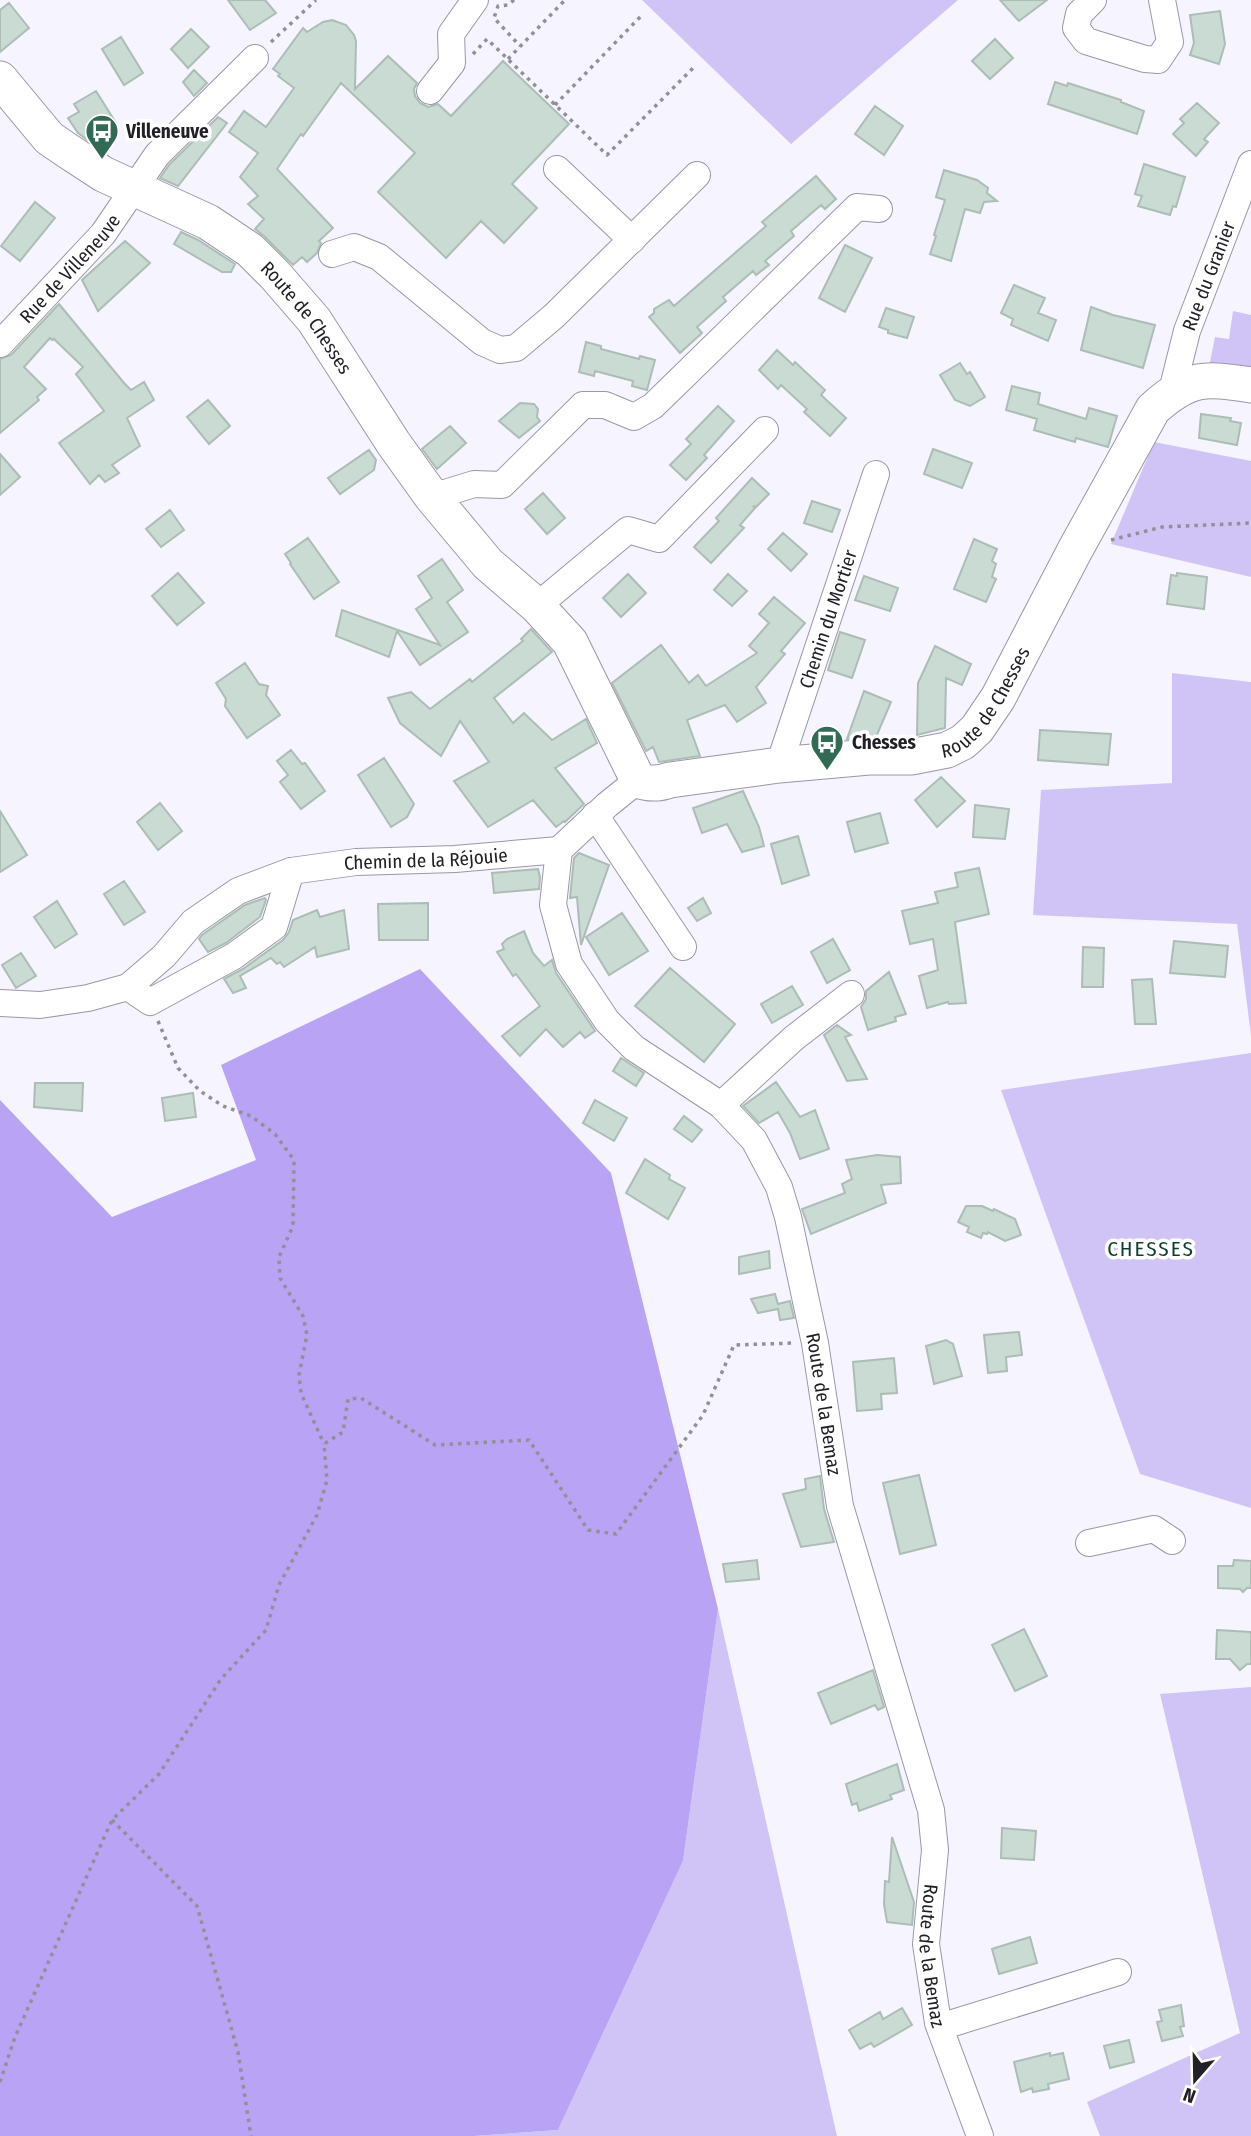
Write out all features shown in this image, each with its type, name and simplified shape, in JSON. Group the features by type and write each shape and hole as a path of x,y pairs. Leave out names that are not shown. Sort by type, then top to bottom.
{"main road":[{"name":"Route de Chesses","path":"0,79 49,138 89,167 208,222 250,250 267,267 314,320 432,497 488,564 537,606 570,642 638,780 645,783 662,783 779,765 869,757 911,757 947,750 963,742 977,729 998,698 1153,409 1172,391"},
{"path":"1172,391 1189,383 1219,380 1251,385"}],"street":[{"path":"430,90 452,63 452,34 475,0"},
{"path":"1093,0 1079,14 1076,29 1086,41 1145,59 1158,60 1170,42 1162,0"},
{"name":"Rue de Villeneuve","path":"0,344 103,234 158,155 255,58"},
{"name":"Rue du Granier","path":"1172,391 1187,331 1251,164"},
{"path":"557,169 632,240"},
{"path":"332,254 354,247 379,257 482,342 500,351 516,348 554,316 697,175"},
{"path":"432,497 474,484 502,485 583,405 605,405 634,417 653,406 857,207 879,209"},
{"path":"537,606 628,530 659,539 765,430"},
{"name":"Chemin du Mortier","path":"779,765 876,474"},
{"path":"559,850 595,815 638,780"},
{"path":"595,815 682,947"},
{"name":"Chemin de la Réjouie","path":"0,1003 40,1006 88,998 128,987 164,956 193,922 238,891 291,871 356,862 455,859 559,850"},
{"name":"Route de la Bemaz","path":"559,850 553,905 569,964 607,1021 634,1048 721,1105 754,1140 779,1187 815,1343 840,1506 932,1810 935,1850 926,1944 940,2026 980,2136"},
{"path":"128,987 150,1002 234,956 274,927 291,871"},
{"path":"721,1105 794,1038 851,993"},
{"path":"1089,1543 1154,1530 1172,1541"},
{"path":"940,2026 1118,1972"}],"path":[{"path":"255,58 316,0"},
{"path":"514,0 509,5 498,6 494,18 520,46"},
{"path":"508,59 565,0"},
{"path":"555,105 642,15"},
{"path":"471,56 488,39 607,155 695,66"},
{"path":"1075,550 1162,527 1251,523"},
{"path":"0,2082 15,2037 112,1820 159,1774 220,1679 266,1630 279,1585 317,1515 327,1480 324,1444 301,1393 299,1375 307,1335 303,1316 280,1278 279,1257 293,1226 294,1160 275,1134 251,1116 223,1106 200,1091 178,1068 150,1002"},
{"path":"324,1444 343,1432 348,1399 361,1398 435,1445 529,1440 588,1530 616,1534 703,1415 734,1345 815,1343"},
{"path":"112,1820 197,1906 238,2052 251,2136"}],"shaded area":[{"path":"642,0 958,0 791,144"},
{"path":"1233,311 1251,315 1251,374 1209,367 1215,337 1229,339"},
{"path":"1154,442 1251,461 1251,577 1111,544"},
{"path":"1172,673 1251,682 1251,1036 1237,924 1033,915 1041,790 1172,783"},
{"path":"420,969 611,1173 718,1609 683,1861 558,2130 474,2136 0,2136 0,1100 112,1217 256,1160 221,1065"},
{"path":"1251,1053 1251,1508 1140,1474 1001,1090"},
{"path":"718,1609 837,2136 474,2136 558,2130 683,1861"},
{"path":"1251,1687 1251,2136 1100,2136 1087,2102 1240,2033 1160,1694"}],"building":[{"path":"228,0 265,0 276,13 250,30"},
{"path":"1000,0 1047,0 1019,21"},
{"path":"9,3 29,28 0,52 0,10"},
{"path":"1220,11 1225,44 1219,64 1190,55 1194,43 1190,15"},
{"path":"332,20 346,25 356,41 355,89 388,56 417,83 415,96 420,103 428,107 438,104 451,116 503,61 569,124 512,184 537,208 504,243 481,221 446,258 378,192 415,153 341,83 277,169 333,228 319,241 321,243 317,253 307,262 302,257 293,265 255,229 264,219 248,204 258,196 240,177 258,153 229,132 244,111 266,127 294,88 273,69 303,28 307,32"},
{"path":"191,29 209,47 188,68 171,49"},
{"path":"121,37 143,73 124,85 102,49"},
{"path":"995,39 1013,58 990,79 972,61"},
{"path":"194,70 207,83 194,96 183,82"},
{"path":"1055,82 1067,86 1068,83 1121,100 1144,111 1137,134 1048,104"},
{"path":"96,91 116,123 89,141 78,133 68,118 79,112 74,104"},
{"path":"1197,103 1219,123 1204,139 1208,142 1196,156 1173,134 1184,123 1180,119"},
{"path":"875,106 903,126 884,155 855,134"},
{"path":"218,117 227,123 178,186 160,178 169,165"},
{"path":"1144,164 1185,177 1176,207 1173,206 1170,215 1138,206 1142,196 1135,194"},
{"path":"944,170 977,180 988,188 987,193 997,201 984,202 980,213 965,209 951,261 930,254 945,200 936,197"},
{"path":"816,176 836,199 825,209 821,205 791,231 794,236 765,261 769,265 756,275 753,271 723,297 726,301 697,327 702,333 680,353 649,317 654,313 654,309 669,300 674,306 766,226 762,222"},
{"path":"35,202 55,218 20,261 1,246"},
{"path":"181,232 235,264 231,272 222,272 174,244"},
{"path":"125,241 150,263 98,311 82,280"},
{"path":"845,245 872,258 845,312 819,298"},
{"path":"1014,285 1045,298 1038,313 1056,320 1048,341 1011,325 1013,319 1001,313"},
{"path":"59,304 124,383 131,390 144,382 154,400 127,418 140,446 112,465 119,473 105,482 99,475 90,484 59,443 104,411 76,374 83,367 54,339 50,338 24,367 46,389 37,397 39,400 0,433 0,359 11,355"},
{"path":"1091,307 1155,325 1143,368 1081,350"},
{"path":"886,308 914,317 907,338 888,333 888,330 879,327"},
{"path":"586,342 639,359 640,356 655,360 647,390 632,386 633,381 595,371 594,376 579,372"},
{"path":"777,350 793,365 795,362 825,390 821,395 846,418 830,436 804,412 807,409 781,385 778,389 759,370"},
{"path":"960,363 967,374 970,372 985,397 970,406 955,400 940,375"},
{"path":"1012,386 1040,393 1038,404 1086,419 1089,408 1117,416 1108,447 1076,438 1075,442 1034,430 1037,419 1006,410"},
{"path":"208,400 230,426 209,444 187,417"},
{"path":"520,403 534,404 538,409 537,417 540,421 519,438 499,421"},
{"path":"718,406 734,421 704,455 707,458 686,480 670,465 691,444 686,439"},
{"path":"1201,414 1231,418 1230,421 1241,423 1237,445 1199,438"},
{"path":"450,426 466,443 437,469 422,449"},
{"path":"933,449 972,463 962,488 924,474"},
{"path":"369,450 376,460 374,470 340,494 328,478"},
{"path":"0,454 20,477 0,495"},
{"path":"752,478 769,494 756,507 753,506 755,508 740,525 744,528 711,563 694,547 719,521 716,518"},
{"path":"543,493 565,518 547,534 525,509"},
{"path":"812,501 840,510 832,532 804,523"},
{"path":"170,510 184,530 161,547 146,529"},
{"path":"783,533 807,554 791,571 768,549"},
{"path":"308,538 339,582 314,599 285,554"},
{"path":"974,539 997,549 992,561 996,564 992,577 996,579 986,602 954,589"},
{"path":"442,559 463,590 447,602 468,632 420,665 397,631 389,657 336,636 342,610 440,645 416,609 432,598 418,576"},
{"path":"178,573 204,603 177,625 152,596"},
{"path":"1177,573 1207,577 1204,609 1167,604 1171,575 1177,576"},
{"path":"628,574 646,593 621,617 603,598"},
{"path":"728,574 747,591 732,606 714,590"},
{"path":"864,576 898,588 890,611 855,600"},
{"path":"774,597 805,623 781,651 785,654 756,687 766,703 737,722 725,705 687,720 700,756 659,762 653,747 646,751 612,683 661,645 689,683 698,675 706,686 757,653 749,646 769,623 759,614"},
{"path":"531,629 552,652 494,698 513,723 524,713 552,740 586,719 597,743 555,768 584,804 556,827 533,800 488,827 454,781 489,762 460,721 441,756 400,723 388,698 411,692 430,709 470,679 472,682 523,641 521,639"},
{"path":"840,632 865,640 852,678 828,670"},
{"path":"935,646 971,664 962,685 946,678 945,728 917,735 918,683"},
{"path":"245,663 259,684 268,686 266,695 280,715 247,738 225,706 226,699 216,683"},
{"path":"864,691 891,702 876,737 847,739"},
{"path":"1040,730 1111,734 1108,765 1038,760"},
{"path":"291,750 302,764 305,763 325,791 301,809 280,782 288,775 277,761"},
{"path":"384,758 414,804 407,817 391,827 358,775"},
{"path":"941,777 965,801 937,827 915,800"},
{"path":"743,791 759,827 764,846 742,852 727,824 702,833 693,808"},
{"path":"160,803 182,831 158,850 137,822"},
{"path":"975,805 1009,809 1005,839 973,837"},
{"path":"0,811 27,855 0,872"},
{"path":"880,813 888,843 855,852 847,822"},
{"path":"798,836 809,875 782,884 771,844"},
{"path":"579,853 609,865 581,945 577,897 570,898 574,858"},
{"path":"979,868 989,914 955,922 966,1003 948,1002 927,1008 919,976 938,970 933,939 910,944 902,911 938,903 935,892 958,887 955,873"},
{"path":"538,869 539,889 494,893 492,873"},
{"path":"124,881 145,912 124,925 104,894"},
{"path":"265,898 260,917 226,943 208,952 199,939 202,935 245,905"},
{"path":"703,898 711,913 697,921 688,908"},
{"path":"57,901 77,934 55,948 34,917"},
{"path":"428,903 428,940 379,940 378,904"},
{"path":"317,910 320,917 344,910 349,949 317,957 315,947 284,967 271,958 240,976 246,988 233,993 224,979 243,969 283,940 293,920"},
{"path":"622,913 648,951 609,975 586,937"},
{"path":"524,931 533,953 544,966 552,960 556,973 595,1031 585,1038 580,1032 563,1047 546,1029 520,1056 502,1036 540,1006 516,974 513,976 497,952 504,949 502,944 507,939"},
{"path":"833,939 850,970 827,983 811,952"},
{"path":"1174,941 1228,946 1225,977 1170,973"},
{"path":"1083,947 1104,948 1103,987 1082,987"},
{"path":"21,953 36,976 16,988 2,965"},
{"path":"670,968 735,1024 704,1062 635,1006"},
{"path":"889,972 906,1014 895,1017 896,1021 868,1030 861,1007 866,999 866,991"},
{"path":"1152,979 1156,1024 1135,1024 1132,980"},
{"path":"792,986 803,1005 772,1023 761,1004"},
{"path":"837,1025 851,1035 845,1037 867,1079 847,1081 824,1035"},
{"path":"621,1058 644,1073 636,1086 613,1071"},
{"path":"776,1082 800,1117 815,1110 829,1149 800,1159 778,1112 759,1123 743,1106"},
{"path":"35,1083 83,1083 82,1111 34,1107"},
{"path":"193,1093 196,1117 165,1121 162,1098"},
{"path":"595,1100 627,1118 614,1141 583,1123"},
{"path":"684,1116 702,1130 692,1142 674,1129"},
{"path":"877,1155 900,1157 901,1183 881,1185 886,1203 811,1234 802,1209 845,1193 842,1184 852,1179 846,1160"},
{"path":"645,1159 670,1175 669,1179 685,1188 668,1219 626,1193"},
{"path":"966,1206 994,1209 1015,1219 1021,1235 1005,1241 988,1232 983,1233 981,1238 967,1232 969,1227 958,1222"},
{"path":"769,1251 770,1268 739,1274 739,1257"},
{"path":"775,1294 778,1304 790,1301 794,1318 780,1320 778,1309 758,1313 751,1299"},
{"path":"1019,1332 1022,1355 1006,1357 1007,1371 988,1373 984,1335"},
{"path":"946,1340 953,1344 962,1376 934,1384 926,1346"},
{"path":"894,1358 897,1393 881,1394 882,1409 857,1411 853,1362"},
{"path":"919,1475 936,1545 900,1554 883,1483"},
{"path":"820,1476 824,1509 834,1542 801,1547 783,1494 806,1489 805,1479"},
{"path":"757,1560 759,1579 726,1582 723,1564"},
{"path":"1234,1560 1251,1561 1251,1588 1243,1592 1240,1589 1218,1588 1218,1566 1233,1566"},
{"path":"1024,1629 1047,1676 1015,1691 992,1645"},
{"path":"1217,1630 1251,1632 1251,1664 1240,1670 1230,1659 1216,1659"},
{"path":"873,1670 884,1707 878,1710 875,1705 831,1724 818,1693"},
{"path":"897,1764 904,1790 890,1795 892,1799 859,1811 857,1803 852,1805 846,1784"},
{"path":"1002,1828 1036,1831 1034,1860 1001,1858"},
{"path":"892,1837 914,1902 912,1925 887,1922 884,1904 885,1881 889,1882"},
{"path":"1030,1937 1037,1963 999,1974 992,1949"},
{"path":"1181,2005 1184,2026 1180,2027 1183,2036 1162,2041 1157,2022 1162,2021 1159,2010"},
{"path":"902,2008 912,2025 874,2047 871,2043 860,2049 849,2030 880,2012 883,2019"},
{"path":"1129,2040 1134,2062 1110,2068 1104,2046"},
{"path":"1050,2053 1050,2056 1063,2053 1069,2079 1048,2084 1049,2089 1033,2092 1032,2088 1021,2092 1014,2062"}],"place":[{"name":"Villeneuve","path":"102,161"},
{"name":"Chesses","path":"827,772"}],"district":[{"name":"CHESSES","path":"1151,1249"}]}
